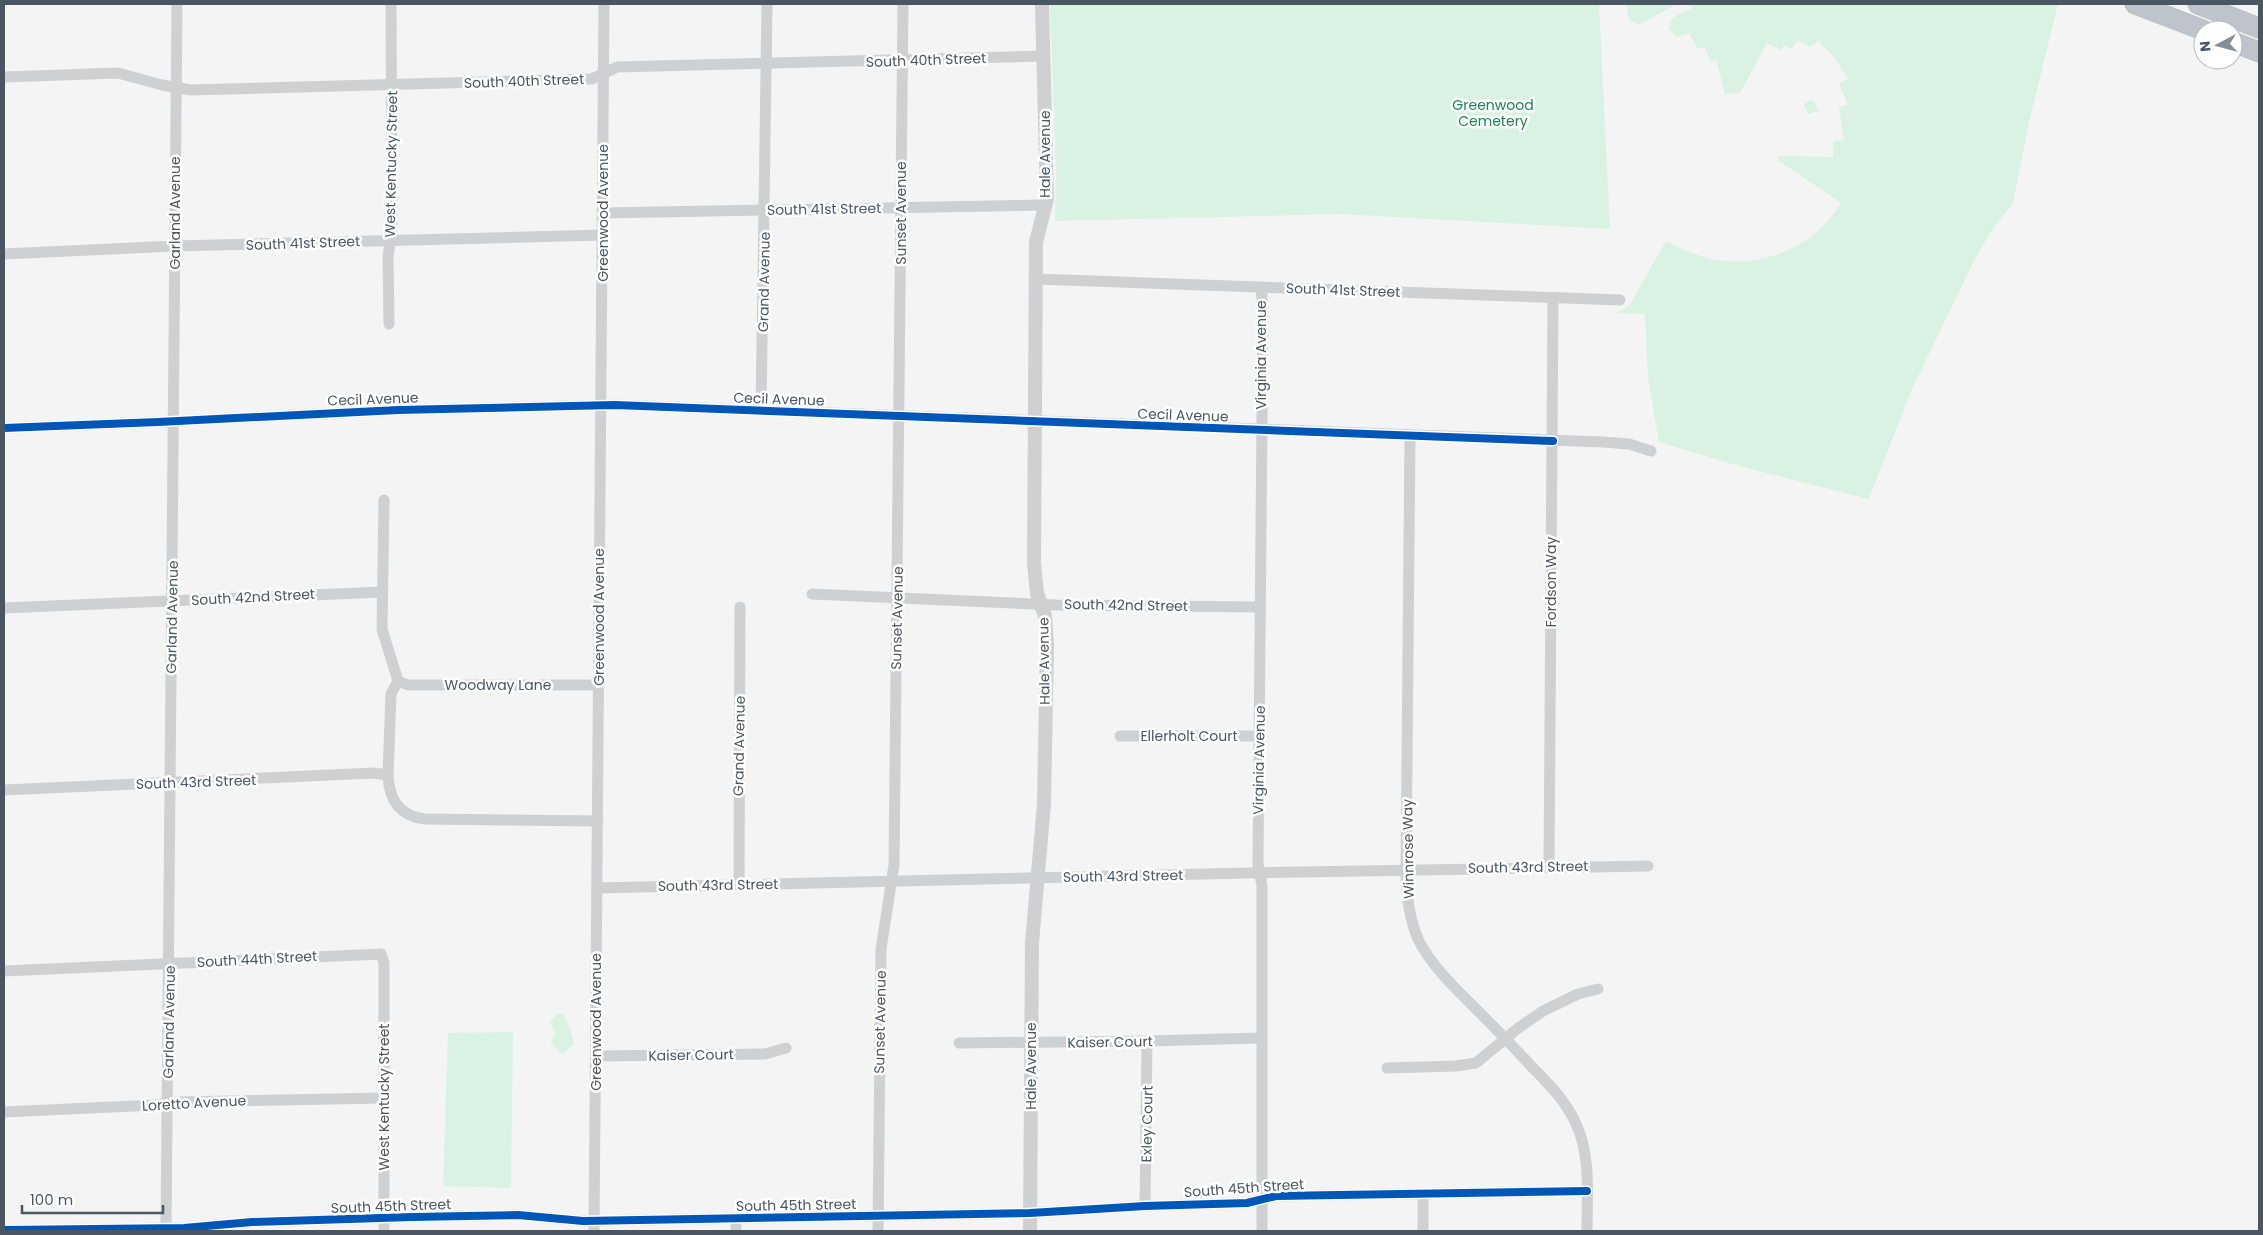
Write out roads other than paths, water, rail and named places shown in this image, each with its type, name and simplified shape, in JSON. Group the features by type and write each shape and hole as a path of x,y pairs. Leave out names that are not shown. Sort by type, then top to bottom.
{"highway":[{"path":"2135,4 2193,26"},
{"path":"2198,4 2259,28"},
{"path":"2243,46 2259,52"}],"street":[{"name":"Garland Avenue","path":"166,1230 177,4"},
{"name":"West Kentucky Street","path":"389,324 388,256 390,240 392,85 391,4"},
{"name":"Greenwood Avenue","path":"594,1226 604,4"},
{"name":"Grand Avenue","path":"761,410 767,4"},
{"name":"Sunset Avenue","path":"878,1231 881,949 894,865 903,4"},
{"name":"Hale Avenue","path":"1030,1231 1032,943 1044,804 1046,679 1046,630 1036,587 1034,563 1036,242 1046,205 1042,4"},
{"name":"South 40th Street","path":"4,77 118,73 191,90 592,79 618,68 1044,56"},
{"name":"South 41st Street","path":"603,213 1046,205"},
{"name":"South 41st Street","path":"4,254 175,246 602,235"},
{"name":"South 41st Street","path":"1036,278 1261,288 1620,300"},
{"name":"Virginia Avenue","path":"1261,288 1258,863 1262,886 1262,1231"},
{"name":"Fordson Way","path":"1549,866 1553,298"},
{"name":"Cecil Avenue","path":"4,428 174,422 398,410 601,405 1629,444 1651,452"},
{"name":"Winnrose Way","path":"1410,435 1406,870 1407,897 1412,920 1424,948 1447,979 1549,1084 1571,1114 1582,1139 1585,1155 1587,1231"},
{"path":"384,500 383,635 398,681 390,694 388,774 392,797 401,811 414,818 425,819 598,821"},
{"name":"South 42nd Street","path":"4,608 382,592"},
{"name":"South 42nd Street","path":"812,594 1041,604 1260,607"},
{"name":"Grand Avenue","path":"739,884 740,607"},
{"name":"Woodway Lane","path":"398,681 408,685 599,685"},
{"name":"Ellerholt Court","path":"1120,736 1258,736"},
{"name":"South 43rd Street","path":"4,790 372,773 388,774"},
{"name":"South 43rd Street","path":"597,888 1549,866 1648,866"},
{"name":"South 44th Street","path":"4,971 378,954 383,957 384,963"},
{"name":"West Kentucky Street","path":"384,963 384,1231"},
{"path":"1387,1068 1466,1066 1482,1060 1517,1029 1543,1011 1578,994 1598,989"},
{"name":"Kaiser Court","path":"958,1043 1261,1038"},
{"name":"Exley Court","path":"1145,1206 1147,1041"},
{"name":"Kaiser Court","path":"596,1056 765,1054 786,1048"},
{"name":"Loretto Avenue","path":"4,1112 168,1104 384,1098"},
{"name":"South 45th Street","path":"4,1230 166,1230 252,1222 518,1215 594,1226 736,1218 1030,1213 1145,1206 1247,1203 1276,1196 1587,1191"},
{"path":"1423,1194 1423,1231"},
{"path":"736,1218 736,1231"}],"park label":[{"name":"Greenwood Cemetery","path":"1493,114"}]}
